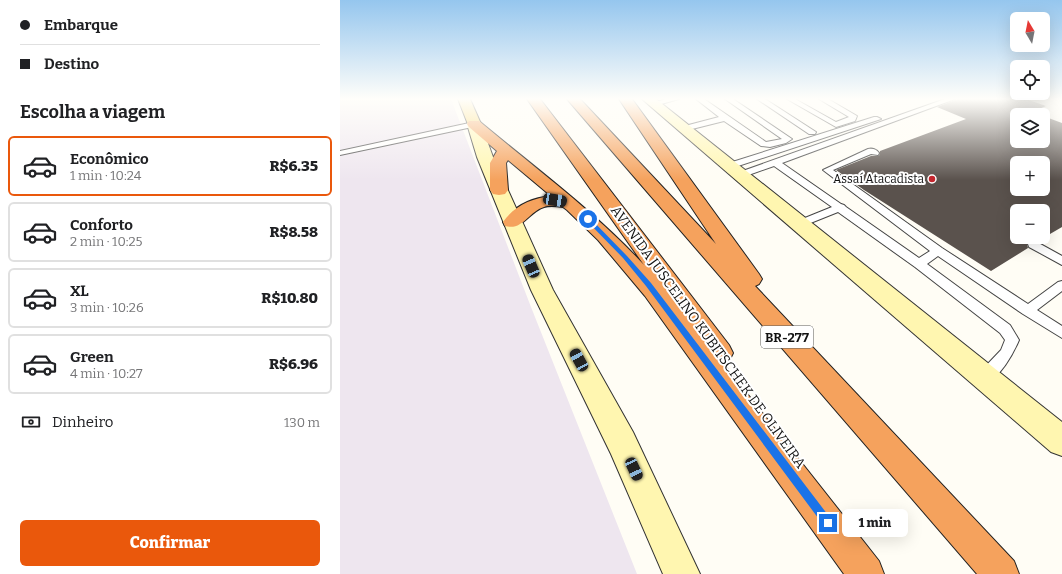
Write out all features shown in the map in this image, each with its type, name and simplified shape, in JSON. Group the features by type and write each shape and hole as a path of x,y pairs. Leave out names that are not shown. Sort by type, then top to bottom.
{"highway":[{"path":"476,126 569,202 605,236 648,285 866,574"},
{"name":"AVENIDA JUSCELINO KUBITSCHEK DE OLIVEIRA","path":"553,126 882,574"},
{"name":"BR-277","path":"597,126 1001,574"},
{"path":"644,126 807,359"},
{"path":"499,190 498,163 505,151"},
{"path":"512,222 530,206 555,200 569,202"}],"street":[{"path":"475,126 485,157 542,290 615,429 682,574"},
{"path":"680,126 1062,440"}],"lane":[{"path":"340,153 466,126"},
{"path":"684,129 696,126"},
{"path":"737,126 764,144 770,145 833,126"},
{"path":"768,126 788,139"},
{"path":"802,126 812,132"},
{"path":"735,171 862,126"},
{"path":"735,171 776,163 878,126"},
{"path":"873,152 828,169 828,172 938,251 1062,333"},
{"path":"776,163 919,264 1005,329 1012,340 1007,353 985,377"},
{"path":"799,224 841,208"},
{"path":"1033,244 1062,261"},
{"path":"919,264 938,251"},
{"path":"1027,311 1062,285"}],"shaded area":[{"path":"340,126 461,126 531,307 637,574 340,574"}],"building":[{"name":"Assaí Atacadista","path":"948,126 1010,126 1010,148 1050,148 1050,126 1062,126 1062,227 1050,234 1050,204 1010,204 1010,244 1027,244 1028,248 991,271 864,190 836,170 871,156 879,156 880,151"}],"place":[{"name":"Assaí Atacadista","path":"932,179"}],"route":[{"path":"588,219 625,257 648,285 704,357 828,523"}]}
